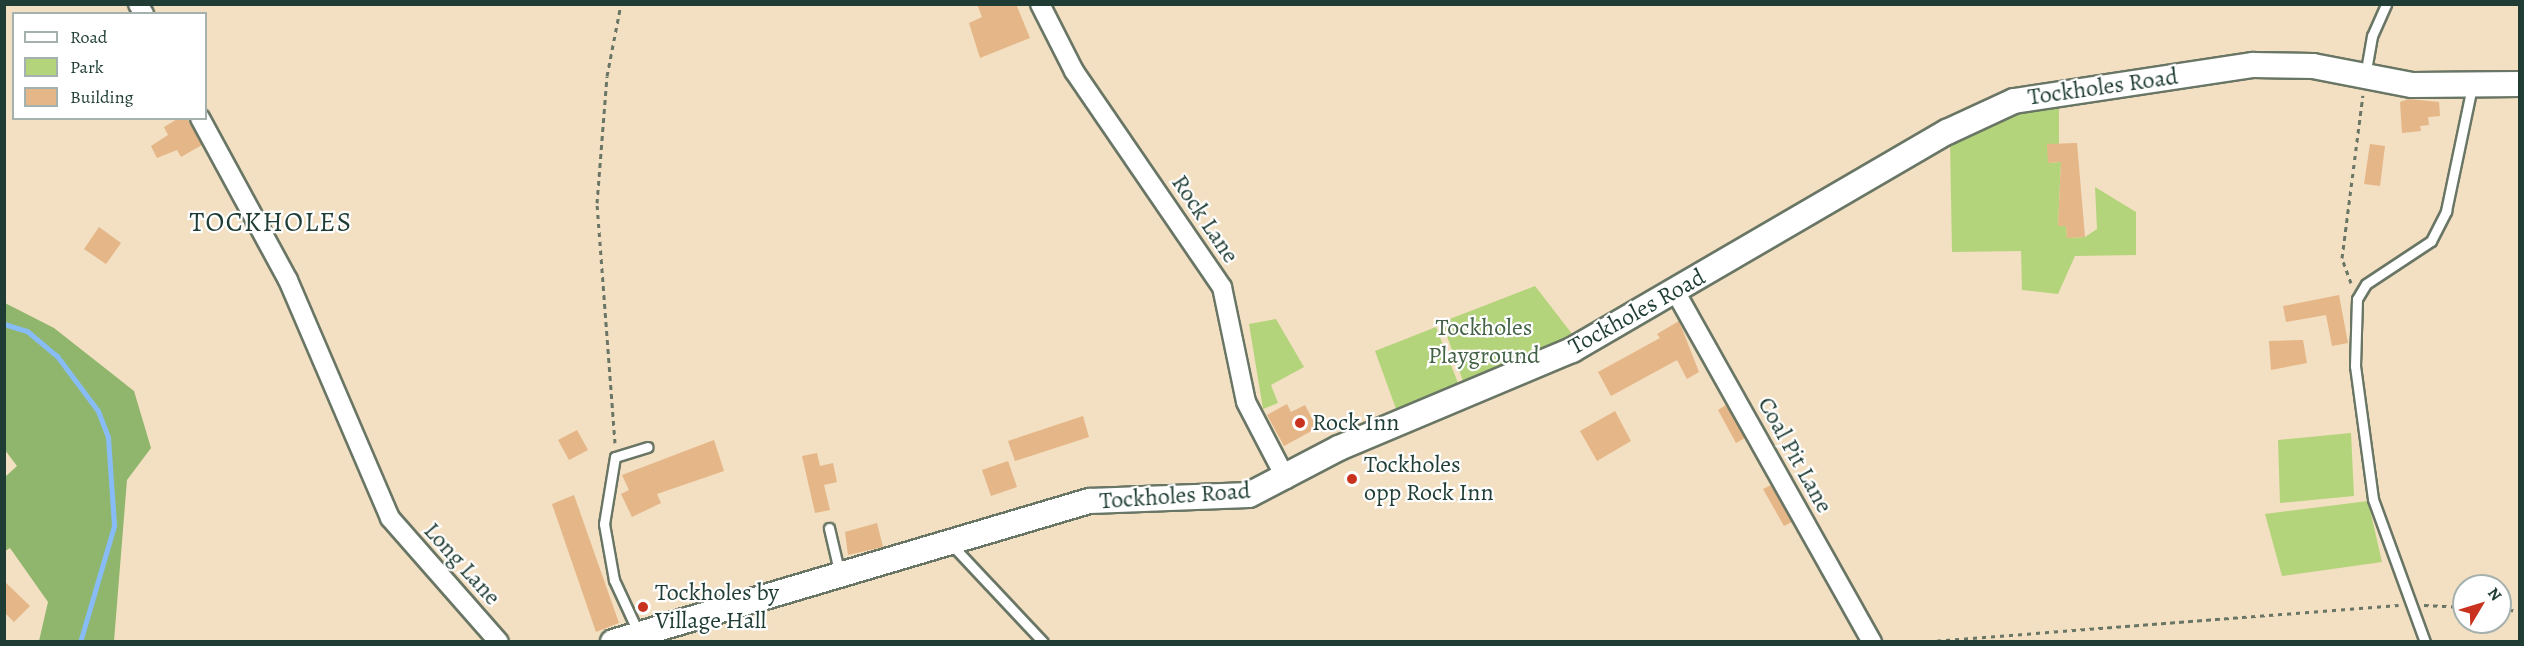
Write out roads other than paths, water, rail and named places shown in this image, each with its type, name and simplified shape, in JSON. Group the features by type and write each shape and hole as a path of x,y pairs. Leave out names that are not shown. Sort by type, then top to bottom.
{"street":[{"name":"Rock Lane","path":"1040,4 1074,71 1222,287 1242,392 1286,478"},
{"name":"Tockholes Road","path":"613,642 1090,501 1249,495 1286,478 1339,448 1572,350 1947,132 2014,101 2253,65 2313,66 2365,78 2473,84 2520,84"},
{"name":"Long Lane","path":"201,120 288,280 390,518 499,642"},
{"name":"Coal Pit Lane","path":"1675,291 1872,642"}],"lane":[{"path":"2365,78 2372,36 2386,4"},
{"path":"2426,642 2373,499 2355,366 2357,299 2366,284 2431,241 2446,211 2473,84"},
{"path":"639,634 623,606 607,552 606,493 615,457 647,447"},
{"path":"829,528 840,574"},
{"path":"950,542 1043,642"}],"waterway":[{"path":"4,324 27,331 57,356 98,411 108,437 114,526 80,642"}],"place":[{"name":"Rock Inn","path":"1300,423"},
{"name":"Tockholes opp Rock Inn","path":"1352,479"},
{"name":"Tockholes by Village Hall","path":"643,607"}],"district":[{"name":"TOCKHOLES","path":"271,223"}],"park label":[{"name":"Tockholes Playground","path":"1484,342"}]}
